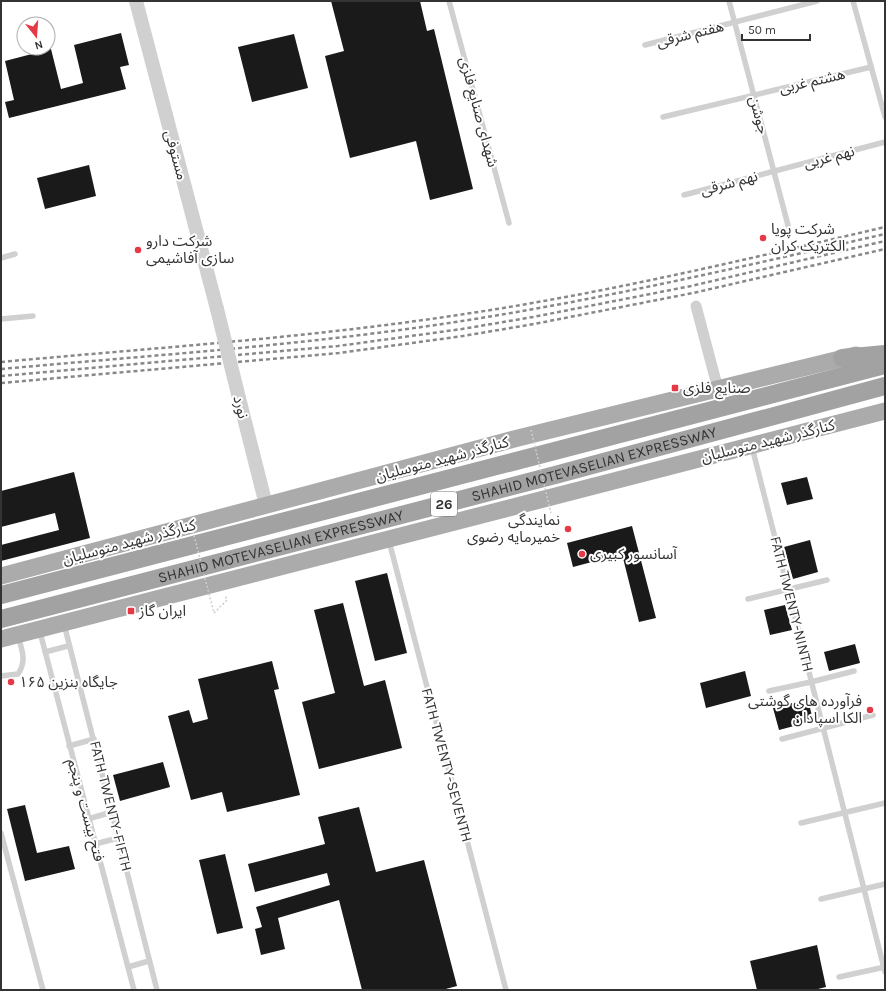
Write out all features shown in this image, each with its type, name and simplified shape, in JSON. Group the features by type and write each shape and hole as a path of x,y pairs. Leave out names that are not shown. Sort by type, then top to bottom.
{"highway":[{"path":"842,358 885,354"},
{"name":"SHAHID MOTEVASELIAN EXPRESSWAY","path":"1,595 885,365"},
{"name":"SHAHID MOTEVASELIAN EXPRESSWAY","path":"1,619 559,474 885,386"}],"main road":[{"name":"کنارگذر شهید متوسلیان","path":"1,576 518,438 885,347"},
{"name":"کنارگذر شهید متوسلیان","path":"1,639 885,411"}],"street":[{"name":"مستوفی","path":"136,1 216,309"},
{"path":"696,306 718,389"},
{"name":"نورد","path":"216,309 266,505"}],"lane":[{"name":"شهدای صنایع فلزی","path":"450,1 510,223"},
{"name":"جوشن","path":"729,1 789,229"},
{"name":"هفتم شرقی","path":"645,45 817,1"},
{"path":"853,1 885,117"},
{"name":"هشتم غربی","path":"663,117 871,67"},
{"name":"نهم غربی","path":"774,172 885,142"},
{"name":"نهم شرقی","path":"684,195 774,172"},
{"path":"1,258 15,254"},
{"path":"1,319 33,316"},
{"name":"FATH TWENTY-NINTH","path":"751,445 885,968"},
{"name":"FATH TWENTY-SEVENTH","path":"388,539 506,990"},
{"path":"748,600 827,580"},
{"name":"FATH TWENTY-FIFTH","path":"63,623 94,739 157,990"},
{"name":"فتح بیست و پنجم","path":"39,630 134,990"},
{"path":"1,676 18,674 23,667 23,657 18,635"},
{"path":"45,652 68,646"},
{"path":"769,691 854,671"},
{"path":"782,739 873,715"},
{"path":"69,746 94,739"},
{"path":"801,823 885,803"},
{"path":"88,819 112,812"},
{"path":"1,833 43,990"},
{"path":"95,844 118,838"},
{"path":"821,899 885,884"},
{"path":"128,967 150,961"},
{"path":"839,977 885,968"}],"path":[{"path":"530,430 551,513"},
{"path":"190,520 214,613 227,600"}],"building":[{"path":"331,1 420,1 427,31 434,29 473,189 430,200 416,141 350,158 325,56 344,51"},
{"path":"121,33 129,65 120,67 126,89 9,118 5,102 14,100 5,61 24,56 53,56 61,89 83,83 74,45"},
{"path":"294,34 308,88 252,102 238,47"},
{"path":"89,165 96,196 45,209 37,178"},
{"path":"74,472 90,538 1,561 1,545 59,530 55,513 1,527 1,491"},
{"path":"807,477 813,499 787,505 781,483"},
{"path":"632,526 656,618 639,622 622,554 573,567 567,543"},
{"path":"810,540 818,572 793,579 784,547"},
{"path":"387,573 407,653 375,661 355,581"},
{"path":"343,603 364,686 385,680 402,748 319,769 302,702 335,693 314,610"},
{"path":"785,605 792,630 770,635 764,610"},
{"path":"855,644 860,663 829,671 824,652"},
{"path":"272,661 279,689 274,690 300,795 227,812 222,792 191,800 168,716 189,710 193,723 208,719 198,679"},
{"path":"745,671 751,696 706,708 700,683"},
{"path":"808,699 813,721 779,730 773,708"},
{"path":"163,762 170,787 120,801 113,775"},
{"path":"25,805 37,853 69,846 75,869 25,881 7,809"},
{"path":"359,807 376,872 424,860 457,986 442,990 362,990 339,900 278,918 285,949 261,955 255,929 262,927 256,907 330,885 327,873 255,892 248,864 325,844 318,817"},
{"path":"225,854 243,928 217,934 199,860"},
{"path":"817,945 826,987 814,990 757,990 750,961"}],"railway":[{"path":"1,362 344,330 512,307 619,287 885,227"},
{"path":"1,369 290,343 347,337 462,321 568,303 727,270 885,234"},
{"path":"1,376 338,346 462,329 533,317 691,286 885,241"},
{"path":"1,383 339,353 463,336 534,324 693,293 885,249"}],"place":[{"name":"شرکت پویا الکتریک کران","path":"763,238"},
{"name":"شرکت دارو سازی آفاشیمی","path":"138,250"},
{"name":"صنایع فلزی","path":"675,388"},
{"name":"نمایندگی خمیرمایه رضوی","path":"568,529"},
{"name":"آسانسور کبیری","path":"582,554"},
{"name":"ایران گاز","path":"131,611"},
{"name":"جایگاه بنزین ۱۶۵","path":"11,682"},
{"name":"فرآورده های گوشتی الکا اسپادان","path":"870,710"}]}
